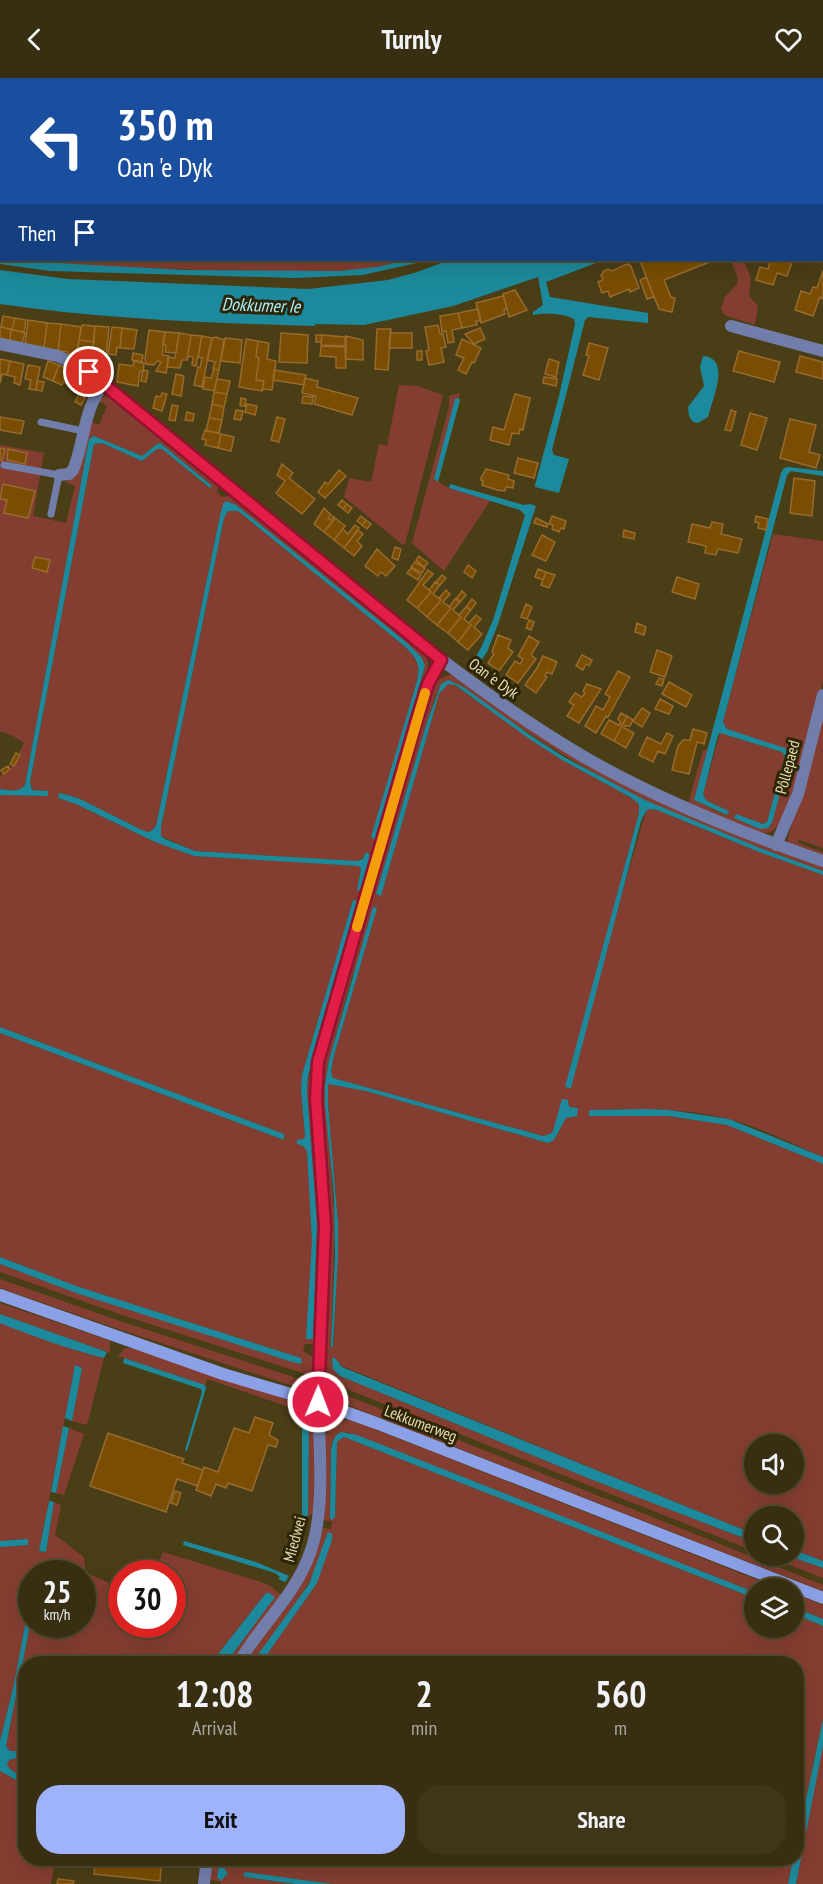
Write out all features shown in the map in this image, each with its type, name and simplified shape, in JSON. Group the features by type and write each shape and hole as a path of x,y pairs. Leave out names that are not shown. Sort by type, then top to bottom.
{"main road":[{"name":"Lekkumerweg","path":"0,1295 224,1374 318,1402 386,1427 823,1598"}],"street":[{"path":"731,326 823,351"},
{"name":"Oan 'e Dyk","path":"0,344 58,356 89,372 441,660 516,715 602,767 684,807 776,845 823,861"},
{"path":"58,475 69,474 73,470 90,405 104,384"},
{"name":"Miedwei","path":"244,1656 295,1585 311,1551 318,1512 318,1402 325,1226 316,1099 318,1062 417,719 428,684 441,660"},
{"name":"Pôllepaed","path":"776,845 798,794 823,695"},
{"path":"204,1884 206,1866"}],"lane":[{"path":"41,422 83,431"},
{"path":"4,465 58,475 51,514"}],"shaded area":[{"path":"23,261 405,261 377,268 344,271 217,270"},
{"path":"731,261 744,261 751,279 749,296 758,306 755,325 724,315 721,308 725,297 737,284 738,279"},
{"path":"399,385 417,386 443,395 403,545 344,497 349,478 371,482 379,444 387,446"},
{"path":"460,393 434,479 449,488 490,501 444,571 412,543 449,407 449,396"},
{"path":"108,396 218,485 217,492 222,497 231,496 423,652 428,661 427,674 314,1064 320,1226 315,1344 305,1344 303,1351 314,1358 312,1376 122,1315 0,1272 0,1264 77,1293 300,1363 301,1358 79,1287 0,1257 0,1033 284,1140 284,1134 0,1027 0,795 48,796 48,791 32,790 30,782 94,444 102,443 142,461 157,449 162,449 210,488 212,486 160,443 142,456 94,436 89,439 25,785 17,790 0,789 0,776 12,767 24,743 0,731 0,445 44,453 33,516 66,523 75,486 65,482 73,478 89,421 99,425 107,406 99,401","holes":["236,505 422,658 425,666 375,840 417,681 416,661 403,645 238,511 228,511 224,518 161,836 195,851 357,861 370,855 361,890 357,889 360,866 194,856 155,842 76,804 58,798 59,793 78,798 144,831 150,832 156,826 220,516","353,900 358,902 312,1055 307,1090 317,1223 313,1339 312,1222 307,1151 303,1146 297,1144 297,1140 304,1139 305,1136 302,1075"]},
{"path":"773,534 823,541 823,681 794,792 779,825 771,832 761,834 688,804 703,750 708,749 694,800 726,815 728,811 707,801 703,795 720,733 782,752 785,757 767,822 763,824 736,814 734,818 770,827 772,823 789,753 727,729 723,722"},
{"path":"454,675 582,761 823,866 823,871 710,829 644,800 618,787 520,728 449,680 437,693 427,722 376,894 381,895 439,694 445,685 451,683 562,760 639,804 639,813 566,1087 648,809 657,810 759,852 823,875 823,1157 752,1126 694,1112 590,1110 589,1116 668,1116 727,1125 823,1164 823,1561 804,1554 804,1506 744,1506 744,1530 342,1366 335,1358 340,1376 590,1479 744,1538 744,1547 329,1382 326,1377 329,1258 328,1192 322,1106 324,1063 431,691 439,679","holes":["366,944 331,1073 333,1078 543,1136 553,1131 567,1102 569,1107 578,1108 563,1120 554,1140 548,1143 366,1091 328,1084 338,1223 334,1347 331,1347 335,1223 325,1085 329,1060 352,977"]},
{"path":"823,709 823,848 799,840 798,843 823,852 823,858 788,843 788,838"},
{"path":"0,1279 120,1321 309,1382 299,1388 118,1329 0,1288"},
{"path":"0,1303 108,1340 110,1353 0,1314"},
{"path":"0,1323 104,1358 87,1425 72,1421 82,1368 75,1366 39,1551 46,1552 54,1502 61,1505 55,1535 84,1557 84,1560 18,1560 18,1638 24,1638 0,1741 0,1547 28,1545 28,1539 0,1541"},
{"path":"125,1348 136,1349 304,1405 308,1409 297,1412 295,1409 207,1379 205,1385 118,1356"},
{"path":"328,1388 744,1554 744,1560 335,1400 328,1395"},
{"path":"310,1420 313,1422 315,1432 315,1507 312,1514 308,1516 309,1427 302,1428"},
{"path":"351,1420 753,1578 744,1578 744,1588 347,1432 333,1439 331,1450 330,1518 332,1519 335,1517 337,1442 344,1437 744,1594 744,1638 804,1638 804,1618 823,1626 823,1719 804,1809 804,1656 266,1656 317,1583 321,1556 308,1585 281,1625 257,1656 248,1656 320,1528 331,1529 332,1521 321,1520 324,1437 333,1425"},
{"path":"69,1428 84,1434 64,1495 56,1493"},
{"path":"163,1552 258,1581 270,1586 280,1594 280,1599 238,1656 231,1656 275,1597 269,1593 266,1593 216,1656 24,1656 28,1638 96,1638 96,1577 108,1582 108,1638 186,1638 186,1560 160,1560"},
{"path":"804,1561 823,1568 823,1578 792,1566 804,1566"},
{"path":"759,1566 775,1566 823,1585 823,1591 804,1584 804,1578 790,1578"},
{"path":"804,1598 823,1605 823,1619 804,1611"},
{"path":"18,1686 18,1751 10,1751 6,1746"},
{"path":"823,1746 823,1884 796,1884 799,1866 804,1866 804,1842"},
{"path":"18,1758 18,1774 6,1764 9,1760"},
{"path":"0,1771 18,1781 18,1866 54,1866 51,1884 0,1884"},
{"path":"210,1866 219,1866 217,1877 224,1878 225,1866 792,1866 788,1884 332,1884 246,1873 245,1877 295,1884 221,1884 221,1882 208,1879"}],"water":[{"path":"0,261 20,261 186,270 339,271 404,261 426,261 363,275 295,278 50,271 0,264"},
{"name":"Dokkumer Ie","path":"447,261 601,261 546,282 550,297 648,313 648,323 588,317 585,320 552,450 554,455 569,459 559,493 535,487 535,485 559,396 575,324 574,319 565,316 533,315 533,312 543,305 538,277 453,306 364,325 315,324 315,326 157,320 0,304 0,270 68,279 308,289 388,280"},
{"path":"703,356 712,358 717,364 718,381 708,417 698,423 693,422 689,416 688,407 704,386 700,367"},
{"path":"459,398 438,482 434,479 455,399"},
{"path":"94,436 142,456 160,443 212,486 210,488 162,449 157,449 142,461 102,443 94,444 30,782 32,790 48,791 48,796 0,795 0,789 17,790 25,785 89,439"},
{"path":"784,468 823,471 823,476 791,471 787,475 723,722 727,729 788,749 787,768 772,823 768,828 760,829 734,818 736,814 763,824 767,822 785,757 782,752 720,733 703,795 707,801 729,811 727,815 694,800 781,473"},
{"path":"450,484 524,505 536,506 498,624 487,652 477,666 472,663 493,620 525,515 520,510 449,488"},
{"path":"226,501 236,505 406,642 422,658 425,666 375,840 371,837 417,681 416,661 403,645 238,511 228,511 224,518 161,836 195,851 357,861 363,859 366,852 370,855 361,890 357,890 361,869 359,866 194,856 155,842 76,804 58,798 59,793 78,798 144,831 150,832 156,826 220,516"},
{"path":"449,680 465,688 564,757 645,800 760,848 823,871 823,875 759,852 657,810 646,811 641,821 571,1088 565,1087 639,813 639,804 562,760 455,685 448,684 439,694 381,896 376,894 427,722 441,684"},
{"path":"353,900 358,901 308,1076 307,1090 317,1223 313,1339 306,1339 312,1241 307,1151 303,1146 297,1144 297,1140 304,1139 305,1136 302,1075"},
{"path":"373,907 377,908 333,1059 331,1073 333,1078 543,1136 553,1131 562,1099 568,1100 569,1107 578,1108 577,1116 566,1118 554,1140 548,1143 366,1091 328,1084 338,1223 333,1347 331,1347 335,1255 334,1196 325,1085 329,1060"},
{"path":"0,1027 284,1134 284,1140 0,1033"},
{"path":"647,1109 729,1119 823,1157 823,1164 727,1125 668,1116 589,1116 589,1110"},
{"path":"0,1257 79,1287 301,1358 302,1362 300,1364 289,1361 76,1293 0,1264"},
{"path":"0,1314 107,1352 104,1358 39,1338 0,1323"},
{"path":"124,1358 205,1385 187,1451 185,1450 201,1389 123,1363"},
{"path":"332,1358 335,1358 342,1367 744,1530 744,1538 590,1479 340,1376 333,1369"},
{"path":"75,1365 82,1368 72,1421 65,1418"},
{"path":"63,1426 69,1428 56,1493 51,1492"},
{"path":"309,1426 308,1516 302,1516 302,1428"},
{"path":"341,1432 357,1435 744,1588 744,1594 344,1437 337,1442 335,1517 332,1520 330,1518 331,1450"},
{"path":"49,1501 54,1502 46,1552 39,1551"},
{"path":"328,1532 332,1534 332,1540 317,1583 266,1656 257,1656 309,1584"},
{"path":"28,1539 28,1545 0,1547 0,1541"},
{"path":"184,1541 256,1562 289,1576 285,1582 278,1579 280,1577 275,1573 183,1545"},
{"path":"804,1554 823,1561 823,1568 804,1561"},
{"path":"266,1593 275,1597 231,1656 216,1656"},
{"path":"804,1611 823,1619 823,1626 804,1618"},
{"path":"23,1638 28,1638 24,1656 19,1656"},
{"path":"18,1663 18,1686 6,1746 10,1751 18,1751 18,1758 9,1760 7,1764 18,1774 18,1781 0,1771 0,1741"},
{"path":"823,1719 823,1746 804,1843 804,1809"},
{"path":"219,1866 225,1866 228,1873 221,1881 217,1877"},
{"path":"792,1866 800,1866 796,1884 788,1884"},
{"path":"243,1874 332,1884 295,1884 245,1877"}],"building":[{"path":"640,261 712,261 664,280 671,297 675,298 672,312 659,309"},
{"path":"776,261 793,261 787,276 777,273 773,285 756,280 760,267 768,269 770,262 775,263"},
{"path":"627,264 631,266 639,288 630,292 629,289 610,297 608,291 602,293 598,282 603,280 601,275 604,271 608,269 612,271"},
{"path":"823,271 823,299 820,297 813,316 795,310 801,291 810,294 813,287 817,288"},
{"path":"646,277 654,297 647,299 640,280"},
{"path":"515,290 527,310 509,317 503,294"},
{"path":"503,296 507,308 504,310 505,314 481,323 476,303"},
{"path":"478,309 481,321 476,321 477,325 462,328 458,313"},
{"path":"458,313 462,328 452,330 454,342 448,343 446,331 442,332 440,316"},
{"path":"3,316 15,318 12,330 1,327"},
{"path":"15,318 26,320 24,332 12,330"},
{"path":"28,320 47,323 44,348 25,344"},
{"path":"47,323 61,324 58,352 44,348"},
{"path":"61,324 81,327 77,354 58,351"},
{"path":"82,325 95,326 94,342 79,340"},
{"path":"438,325 446,347 441,348 444,362 429,365 425,327"},
{"path":"95,326 109,327 106,359 103,359 104,356 92,355"},
{"path":"0,327 11,329 10,340 0,338"},
{"path":"112,327 122,328 120,348 117,347 116,355 108,354"},
{"path":"122,328 137,330 134,349 120,348"},
{"path":"480,328 485,339 474,344 465,334"},
{"path":"11,329 25,333 22,343 10,340"},
{"path":"377,329 391,329 388,370 375,369"},
{"path":"149,330 165,332 162,355 169,356 166,373 156,371 161,362 157,361 154,365 146,364"},
{"path":"165,332 179,333 176,353 165,352 166,345 163,344"},
{"path":"179,333 191,335 187,360 182,360 180,368 167,367 168,357 175,358"},
{"path":"281,333 308,335 307,363 279,362"},
{"path":"390,333 412,333 412,348 389,348"},
{"path":"191,335 202,336 196,366 192,365 193,357 189,356 187,360"},
{"path":"316,335 322,335 321,342 316,342"},
{"path":"322,335 345,337 345,346 321,345"},
{"path":"202,336 212,338 202,387 194,385 202,358 198,357"},
{"path":"346,336 363,340 363,360 346,359"},
{"path":"212,338 224,340 219,370 213,369 215,362 207,360"},
{"path":"225,338 242,340 240,363 221,361"},
{"path":"246,339 258,341 256,357 259,358 256,380 264,381 262,391 239,387"},
{"path":"462,339 481,348 466,374 458,370 464,358 456,355"},
{"path":"79,340 94,342 92,351 77,349"},
{"path":"258,341 269,343 267,359 276,361 272,390 263,389 262,391 264,381 256,380 259,358 256,357"},
{"path":"589,343 608,348 599,380 583,375 589,356 586,355"},
{"path":"321,346 345,347 346,368 336,368 336,357 320,356"},
{"path":"417,351 422,351 422,360 417,360"},
{"path":"739,351 780,362 774,382 733,371"},
{"path":"133,353 143,355 142,362 132,360"},
{"path":"800,356 823,362 823,379 796,372"},
{"path":"0,359 10,361 7,375 2,374 0,383"},
{"path":"549,359 559,362 556,377 545,374"},
{"path":"10,361 24,364 20,385 14,383 15,377 7,375"},
{"path":"48,361 59,365 53,381 43,377"},
{"path":"134,361 144,363 143,372 140,371 138,386 117,382 119,364 133,366"},
{"path":"28,365 40,367 36,390 29,389 31,380 25,379"},
{"path":"59,365 68,369 62,385 53,381"},
{"path":"214,369 219,370 214,391 203,389 205,377 211,378"},
{"path":"71,370 88,380 80,392 65,383"},
{"path":"143,370 148,371 146,382 141,381"},
{"path":"274,370 306,375 304,385 273,380"},
{"path":"176,374 184,376 181,396 172,394"},
{"path":"544,377 557,379 556,386 543,383"},
{"path":"305,378 318,381 317,387 358,398 352,415 314,404 316,396 302,393"},
{"path":"217,379 230,381 227,394 214,392"},
{"path":"37,381 44,382 42,391 36,390"},
{"path":"214,392 227,394 224,407 212,404"},
{"path":"162,393 167,394 162,411 153,408 156,396 160,397"},
{"path":"79,394 85,398 81,405 75,402"},
{"path":"515,394 530,398 523,430 520,429 519,434 512,433 509,445 490,440 493,427 504,430"},
{"path":"303,396 313,397 312,404 302,403"},
{"path":"241,398 246,399 245,406 240,406"},
{"path":"212,404 224,407 222,420 209,418"},
{"path":"247,404 257,406 255,415 245,412"},
{"path":"172,405 178,406 175,421 169,420"},
{"path":"236,410 243,411 241,420 234,419"},
{"path":"731,410 736,412 731,431 725,430"},
{"path":"187,412 194,414 193,421 185,420"},
{"path":"750,413 767,418 757,450 741,445"},
{"path":"0,417 24,421 21,434 0,430"},
{"path":"277,417 285,419 279,442 271,440"},
{"path":"209,418 222,420 219,433 206,431"},
{"path":"790,419 816,425 809,452 820,455 816,468 780,458"},
{"path":"205,430 221,434 218,448 205,445 206,440 202,439"},
{"path":"221,434 234,437 231,451 218,448"},
{"path":"0,448 5,449 2,461 0,460"},
{"path":"8,449 27,453 25,464 7,460"},
{"path":"518,458 538,463 534,478 514,473"},
{"path":"282,464 293,473 289,478 315,499 302,514 276,493 285,481 277,475"},
{"path":"486,469 509,475 508,479 514,481 513,488 506,487 505,491 482,485 481,478"},
{"path":"339,470 346,476 325,498 318,492 325,482 328,484"},
{"path":"794,478 815,481 812,516 790,513"},
{"path":"3,484 35,491 28,518 4,513 7,500 0,499"},
{"path":"342,500 347,504 343,509 338,505"},
{"path":"347,504 352,508 348,513 343,509"},
{"path":"324,508 331,515 328,518 331,520 333,516 335,518 324,532 314,524"},
{"path":"361,516 366,520 362,525 357,521"},
{"path":"552,516 566,521 564,529 561,528 559,532 552,529 553,525 549,524"},
{"path":"756,516 768,519 766,530 758,528 759,523 755,522"},
{"path":"335,518 345,526 334,540 324,532"},
{"path":"536,518 548,524 547,527 534,523"},
{"path":"366,520 371,524 367,529 362,525"},
{"path":"712,522 723,524 721,534 742,539 738,553 718,549 716,555 705,553 706,546 688,542 692,524 710,528"},
{"path":"355,525 359,528 344,548 334,540 343,529 348,534"},
{"path":"358,530 363,534 357,541 362,546 354,556 344,548"},
{"path":"624,530 635,533 634,539 623,537"},
{"path":"542,535 555,542 546,561 532,555"},
{"path":"395,547 401,549 398,560 392,558"},
{"path":"377,549 395,566 386,576 381,572 378,576 365,566"},
{"path":"419,556 428,563 424,567 416,560"},
{"path":"35,557 50,560 47,572 32,568"},
{"path":"415,562 425,568 422,573 411,567"},
{"path":"468,565 476,571 472,578 464,572"},
{"path":"411,568 421,575 418,580 407,573"},
{"path":"538,569 546,572 543,580 535,577"},
{"path":"428,570 433,574 423,585 431,592 417,608 407,600"},
{"path":"546,572 555,575 549,588 541,585"},
{"path":"442,575 446,578 440,585 436,582"},
{"path":"677,577 699,584 695,599 672,592"},
{"path":"435,582 440,585 433,594 441,600 427,617 417,608 431,592 429,590"},
{"path":"446,590 450,594 443,602 451,608 437,625 427,617"},
{"path":"462,591 466,595 460,602 456,599"},
{"path":"456,598 460,602 453,610 461,617 448,633 437,625"},
{"path":"472,599 476,603 471,610 466,607"},
{"path":"526,604 532,607 527,619 521,617"},
{"path":"466,607 471,610 464,619 471,625 458,642 448,633"},
{"path":"476,615 481,619 474,627 482,634 468,650 458,642"},
{"path":"529,620 534,622 531,630 526,628"},
{"path":"637,623 646,627 644,635 635,632"},
{"path":"498,635 511,640 508,648 513,652 499,671 488,663 494,654 492,652"},
{"path":"529,636 539,642 531,655 536,659 518,683 506,675 515,661 520,664 523,659 518,656"},
{"path":"657,650 672,656 665,677 650,672"},
{"path":"582,655 592,660 583,670 576,666"},
{"path":"543,656 557,662 552,674 547,672 545,676 547,677 536,693 525,685"},
{"path":"618,671 630,677 608,717 606,716 596,733 585,726 596,706 603,710 610,697 605,694"},
{"path":"659,678 664,679 662,686 656,684"},
{"path":"669,682 692,695 686,707 662,694"},
{"path":"587,684 601,689 579,723 567,716 574,705 569,702 575,693 582,697"},
{"path":"660,699 673,706 669,714 655,709"},
{"path":"642,708 650,713 642,727 633,721"},
{"path":"621,713 627,716 614,741 601,734 609,720 619,725 621,723 618,719"},
{"path":"627,716 633,720 630,726 624,728 634,733 626,748 614,741"},
{"path":"693,729 707,733 704,744 697,742 689,774 672,770 678,746 683,740 690,740"},
{"path":"667,733 673,736 665,754 658,751 653,762 639,755 647,737 661,744"},
{"path":"16,753 20,755 14,766 10,764"},
{"path":"8,766 10,769 4,774 1,770"},
{"path":"255,1417 273,1423 269,1435 278,1440 276,1447 268,1445 252,1491 228,1483 226,1488 216,1484 211,1496 196,1490 204,1467 218,1472 234,1428 249,1433"},
{"path":"108,1433 184,1459 182,1463 203,1470 198,1486 177,1479 166,1512 90,1486"},
{"path":"175,1491 181,1493 177,1505 171,1503"},
{"path":"95,1866 161,1866 160,1881 94,1874"},
{"path":"58,1879 74,1881 73,1884 57,1884"}],"slow traffic":[{"path":"357,927 425,693"}],"route":[{"path":"89,372 441,660 428,684 417,719 318,1062 316,1099 325,1226 318,1402"}]}
